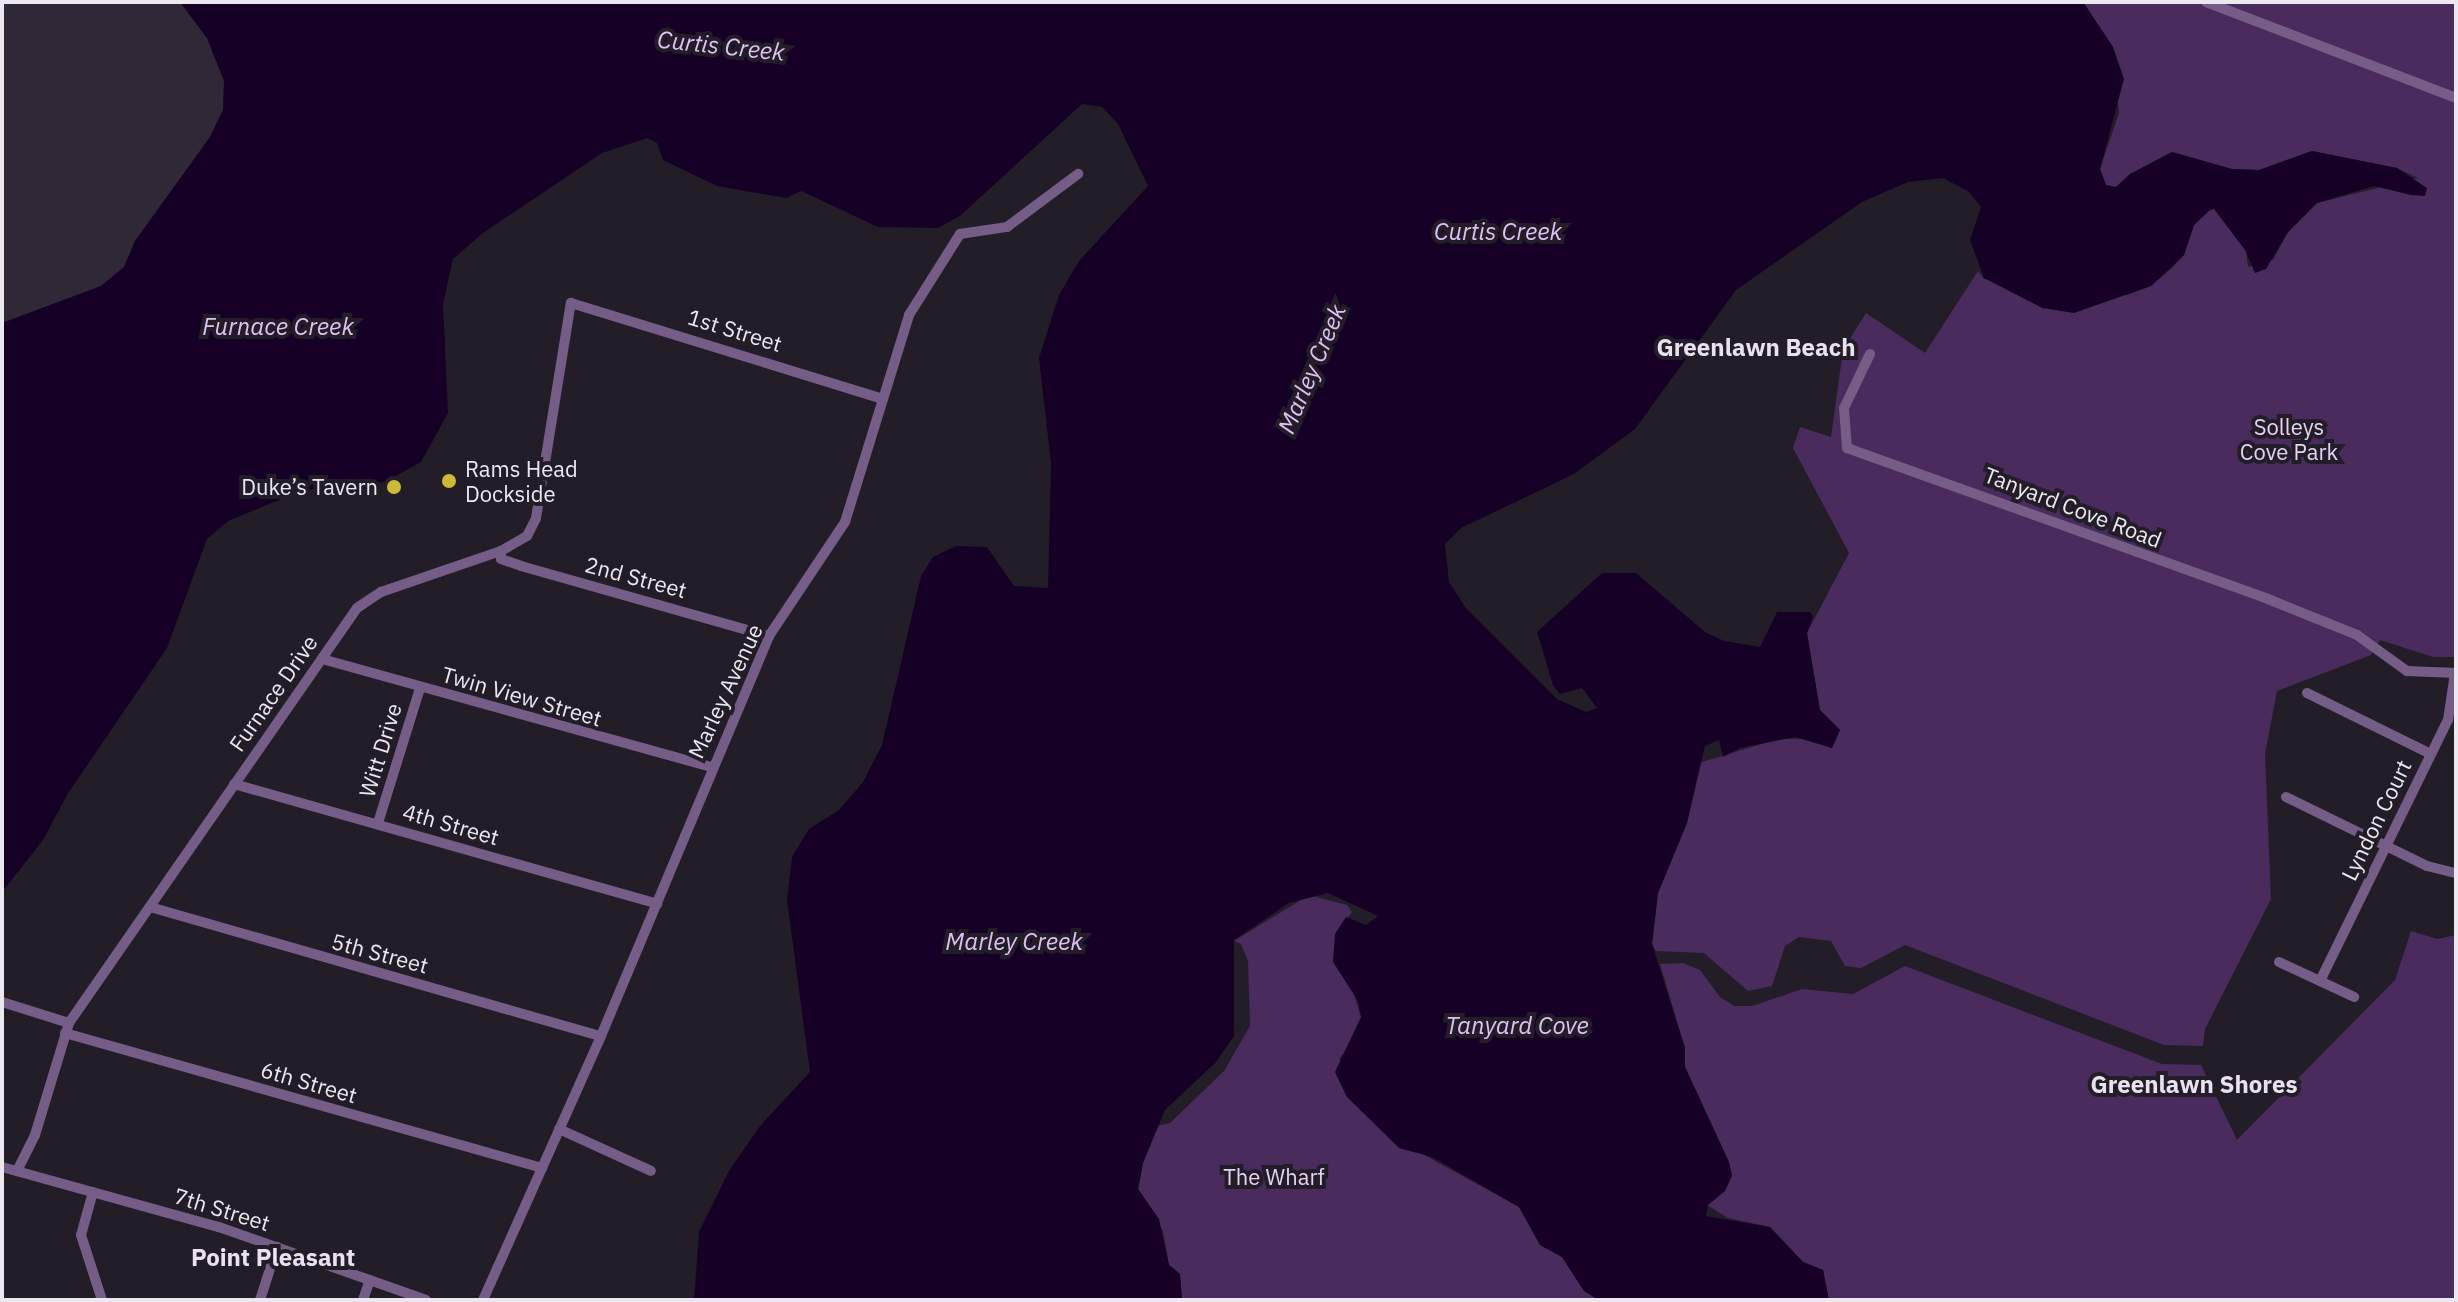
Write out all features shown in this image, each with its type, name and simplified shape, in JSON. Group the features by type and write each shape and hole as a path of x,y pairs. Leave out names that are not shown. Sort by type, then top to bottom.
{"street":[{"path":"2206,2 2456,98"},
{"name":"Marley Avenue","path":"483,1300 601,1036 769,636 845,522 909,315 960,234 1007,227 1078,174"},
{"name":"1st Street","path":"575,302 883,399"},
{"name":"Furnace Drive","path":"17,1171 35,1135 67,1028 357,608 381,592 501,551 527,536 536,518 569,307 575,302"},
{"name":"Tanyard Cove Road","path":"1870,354 1844,408 1847,448 2268,599 2357,635 2399,666 2417,672 2455,673"},
{"name":"2nd Street","path":"501,551 501,559 521,566 769,636"},
{"name":"Twin View Street","path":"322,659 712,767"},
{"name":"Lyndon Court","path":"2320,981 2452,707 2455,673"},
{"name":"Witt Drive","path":"378,823 420,688"},
{"path":"2307,693 2431,754"},
{"name":"4th Street","path":"234,784 657,904"},
{"path":"2286,797 2386,845 2456,873"},
{"name":"5th Street","path":"150,907 601,1036"},
{"path":"2279,962 2354,997"},
{"name":"6th Street","path":"2,1002 67,1028 542,1168"},
{"path":"559,1129 651,1171"},
{"name":"7th Street","path":"2,1167 277,1247 426,1300"},
{"path":"93,1192 81,1235 102,1300"},
{"path":"260,1300 277,1247"},
{"path":"363,1300 370,1280"}],"shaded area":[{"path":"2,2 180,2 207,38 224,81 223,110 210,137 135,241 124,267 101,286 2,323"}],"green space":[{"name":"Solleys Cove Park","path":"2083,2 2456,2 2456,657 2433,657 2380,640 2371,655 2277,691 2265,754 2271,899 2205,1029 2203,1046 2164,1045 1905,945 1861,968 1845,966 1831,941 1799,937 1785,946 1772,986 1748,991 1704,953 1656,951 1652,944 1658,893 1687,823 1699,763 1778,739 1808,739 1832,748 1840,730 1820,710 1807,633 1849,553 1793,448 1800,427 1831,437 1843,350 1866,313 1925,353 1978,271 1984,279 2127,295 2151,286 2172,268 2184,255 2194,225 2209,210 2214,208 2246,250 2248,267 2273,260 2288,232 2317,203 2418,178 2397,168 2312,151 2259,170 2232,169 2172,152 2130,174 2116,187 2106,185 2100,169 2119,113 2113,47"},
{"name":"The Wharf","path":"1309,895 1347,905 1352,912 1335,934 1361,1017 1354,1040 1339,1059 1426,1156 1519,1207 1540,1245 1562,1257 1584,1291 1599,1300 1182,1300 1180,1274 1169,1265 1163,1231 1138,1189 1143,1163 1157,1126 1170,1123 1224,1071 1250,1026 1248,961 1241,944 1234,941"},
{"path":"2411,931 2437,939 2456,935 2456,1300 1829,1300 1823,1270 1803,1262 1770,1227 1728,1218 1707,1205 1732,1176 1729,1162 1685,1067 1685,1048 1660,964 1683,963 1700,970 1720,997 1734,1006 1752,1006 1802,989 1853,994 1905,966 2162,1064 2201,1065 2237,1140 2395,980"}],"water":[{"path":"180,2 2083,2 2113,47 2124,79 2100,169 2106,185 2116,187 2130,174 2172,152 2232,169 2259,170 2312,151 2397,168 2427,188 2425,196 2374,186 2317,203 2288,232 2266,269 2255,273 2245,250 2214,209 2210,210 2194,225 2184,255 2151,286 2074,313 2042,308 1984,278 1970,240 1981,207 1968,191 1943,178 1908,182 1862,202 1736,290 1635,429 1574,474 1461,528 1445,544 1449,582 1465,607 1557,699 1586,712 1597,708 1582,688 1560,694 1553,685 1537,632 1602,573 1636,573 1705,632 1724,641 1760,647 1777,612 1810,612 1813,617 1807,633 1820,710 1840,730 1832,748 1795,737 1740,748 1723,757 1719,740 1705,746 1687,823 1658,893 1652,944 1685,1048 1685,1067 1729,1162 1732,1176 1725,1191 1708,1205 1706,1216 1770,1227 1803,1262 1823,1270 1829,1300 1599,1300 1584,1291 1562,1257 1540,1245 1519,1207 1432,1157 1399,1148 1347,1097 1335,1072 1361,1017 1358,1001 1333,962 1335,934 1346,917 1366,925 1378,916 1328,893 1289,903 1234,940 1234,1036 1216,1062 1165,1110 1143,1163 1138,1189 1159,1219 1169,1265 1180,1274 1182,1300 694,1300 699,1232 729,1171 760,1126 810,1072 787,900 792,857 809,829 839,810 863,782 882,745 921,576 933,557 956,546 987,547 1014,586 1048,588 1051,463 1039,358 1059,295 1079,261 1148,186 1118,124 1102,107 1082,104 960,216 938,228 878,227 801,191 786,198 717,186 663,160 657,143 647,138 602,153 483,233 453,259 443,304 448,413 421,462 385,482 303,490 228,521 207,539 167,648 67,795 43,840 2,892 2,323 101,286 124,267 135,241 210,137 223,110 224,81 207,38"}],"place":[{"name":"Rams Head Dockside","path":"449,481"},
{"name":"Duke’s Tavern","path":"394,487"}],"district":[{"name":"Greenlawn Beach","path":"1756,348"},
{"name":"Greenlawn Shores","path":"2194,1085"},
{"name":"Point Pleasant","path":"273,1258"}],"water label":[{"name":"Curtis Creek","path":"721,46"},
{"name":"Curtis Creek","path":"1498,232"},
{"name":"Furnace Creek","path":"278,327"},
{"name":"Marley Creek","path":"1312,369"},
{"name":"Marley Creek","path":"1014,942"},
{"name":"Tanyard Cove","path":"1517,1026"}]}
